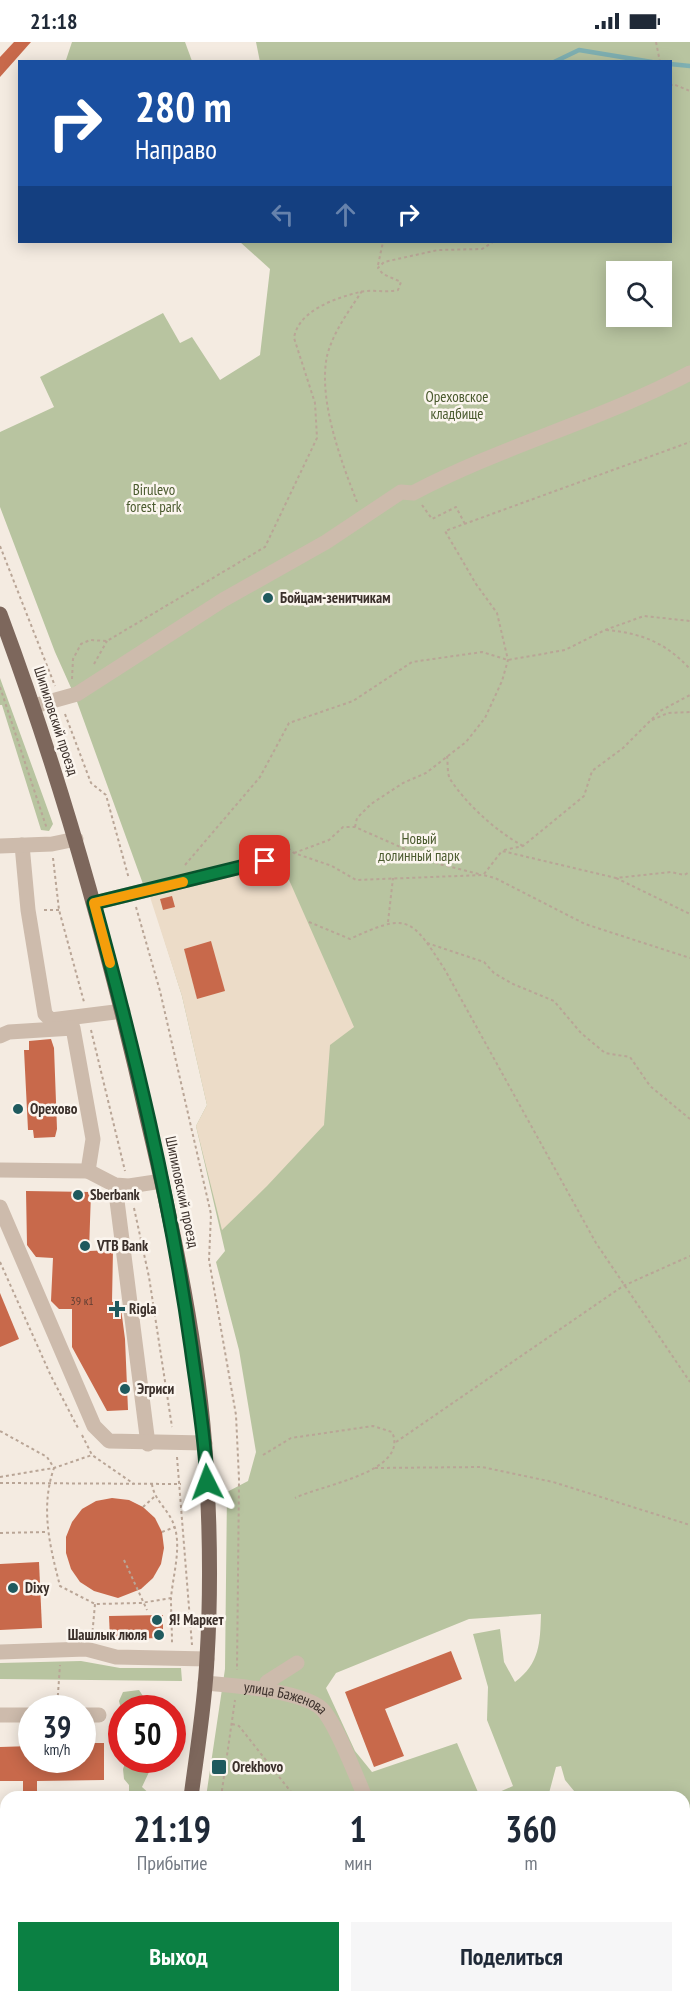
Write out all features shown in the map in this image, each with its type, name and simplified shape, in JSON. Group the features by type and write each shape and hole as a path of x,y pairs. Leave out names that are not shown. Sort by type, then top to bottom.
{"main road":[{"name":"Шипиловский проезд","path":"0,614 34,706 94,903 123,1011 181,1273 205,1443 209,1539 207,1659 192,1791"}],"lane":[{"path":"34,706 59,697 77,694 223,600 326,542 401,492 413,493 490,458 640,399 690,373"},
{"path":"0,846 52,844 75,839"},
{"path":"22,845 28,910 45,1014 51,1020 123,1011"},
{"path":"94,903 267,854"},
{"path":"0,1036 9,1032 73,1028 93,1139 88,1171"},
{"path":"1,1167 88,1171 115,1185 129,1186 162,1181"},
{"path":"115,1185 148,1444"},
{"path":"0,1207 94,1426 108,1441 148,1444 205,1443"},
{"path":"0,1652 86,1650 116,1657 207,1659"},
{"path":"266,1689 267,1683 297,1663"},
{"name":"улица Баженова","path":"205,1683 266,1689 321,1709 344,1749 362,1791"},
{"path":"0,1715 18,1715"}],"path":[{"path":"656,42 660,60"},
{"path":"672,85 690,91"},
{"path":"378,268 383,243"},
{"path":"378,268 384,262 438,250 482,249 491,243"},
{"path":"92,667 107,641 265,547 317,438 315,403 294,338 295,329 301,321 320,306 362,291 386,292 401,287 401,282 378,268"},
{"path":"362,291 340,324 328,354 324,378 342,463 363,516"},
{"path":"355,827 357,818 371,804 403,783 426,773 466,742 485,718 502,681 508,660 497,613 476,584 445,531 690,442"},
{"path":"432,519 456,507 465,524"},
{"path":"0,546 91,783 106,795 160,991 211,1214 209,1260 236,1415 239,1479 237,1685 222,1791"},
{"path":"192,867 182,869 260,777 289,723 353,701 412,662 482,652 508,660 565,650 604,630 644,616 690,621"},
{"path":"604,630 634,632 674,652 690,669"},
{"path":"77,681 72,684 75,651 81,644 90,640 107,641"},
{"path":"0,687 5,702 0,702"},
{"path":"267,854 279,845 294,853 323,862 356,880 483,875 502,851 523,846 584,796 592,771 623,748 638,730 660,711 690,695"},
{"path":"650,721 668,713 690,712"},
{"path":"447,755 449,777 504,835 523,846"},
{"path":"294,853 329,840 343,827 355,827 439,864 495,878 585,924 690,958"},
{"path":"502,851 616,878 690,914"},
{"path":"616,878 671,872 684,875 690,872"},
{"path":"388,922 393,878"},
{"path":"309,922 350,939 388,922 409,925 427,943 451,980 596,1243 690,1382"},
{"path":"427,943 484,962 513,984 554,1001 581,1033 605,1053 630,1057 650,1086 690,1119"},
{"path":"396,1442 623,1286 690,1256"},
{"path":"262,1455 291,1438 373,1426 386,1428 392,1432 396,1442 395,1451 387,1461 375,1468 295,1498"},
{"path":"0,1431 47,1457 54,1468"},
{"path":"0,1477 54,1468 93,1455"},
{"path":"375,1468 482,1467 553,1482 690,1525"},
{"path":"54,1468 49,1483 47,1532 60,1586 95,1604 171,1598"},
{"path":"0,1483 181,1484"},
{"path":"152,1484 154,1497 165,1507 175,1527 177,1547 171,1598 172,1652"},
{"path":"143,1507 154,1497"},
{"path":"162,1532 175,1527"},
{"path":"0,1533 47,1532"},
{"path":"123,1560 147,1610"},
{"path":"92,1639 95,1604"},
{"path":"58,1695 61,1650"},
{"path":"232,1724 239,1726 290,1791"}],"green space":[{"path":"72,42 185,42 192,60 66,60"},
{"name":"Новый долинный парк","path":"256,42 690,42 690,1791 574,1791 565,1780 561,1766 556,1767 550,1791 502,1791 513,1786 487,1720 488,1687 473,1634 500,1629 504,1662 515,1682 534,1660 539,1643 541,1614 469,1619 336,1673 326,1688 355,1751 372,1772 457,1743 477,1791 207,1791 225,1669 227,1492 248,1481 256,1452 239,1350 216,1262 225,1251 196,1126 207,1105 182,996 151,897 143,884 76,699 55,652 0,507 0,432 54,407 40,377 163,313 180,343 192,337 220,380 260,355 270,269 241,243 672,243 672,60 260,60"},
{"path":"0,678 53,824 49,831 41,830 2,705 0,705"},
{"path":"81,1661 120,1668 181,1668 182,1681 0,1679 0,1663"},
{"path":"139,1690 142,1695 122,1695 123,1692"},
{"path":"123,1773 149,1773 142,1787 146,1791 129,1791 129,1785 124,1779"}],"shaded area":[{"path":"278,855 354,1027 330,1045 324,1125 222,1230 196,1126 207,1105 182,996 150,897"}],"building":[{"path":"14,42 31,42 0,77 0,57"},
{"path":"172,896 175,907 163,910 160,899"},
{"path":"211,941 225,991 197,999 184,949"},
{"path":"51,1039 54,1048 57,1129 55,1137 34,1138 33,1130 28,1130 24,1050 29,1050 29,1041"},
{"path":"26,1191 91,1192 89,1251 113,1250 112,1302 120,1301 125,1339 128,1410 107,1411 72,1347 72,1309 59,1309 51,1301 53,1258 36,1257 27,1245"},
{"path":"0,1293 19,1339 0,1347"},
{"path":"112,1498 129,1500 143,1507 155,1518 162,1532 164,1548 161,1564 153,1578 141,1589 118,1598 94,1591 80,1582 71,1569 66,1553 66,1537 72,1522 82,1509 96,1501"},
{"path":"39,1562 42,1628 0,1630 0,1564"},
{"path":"163,1615 163,1638 110,1639 109,1616"},
{"path":"451,1651 462,1679 385,1709 404,1756 374,1767 345,1692"},
{"path":"96,1743 104,1743 104,1780 37,1781 37,1791 23,1791 23,1781 0,1781 0,1747 18,1746 18,1773 96,1773"}],"waterway":[{"path":"558,60 579,50 640,60"},
{"path":"672,64 690,66"}],"slow traffic":[{"path":"110,963 94,903 183,882"}],"place":[{"name":"Бойцам-зенитчикам","path":"268,598"},
{"name":"Орехово","path":"18,1109"},
{"name":"Sberbank","path":"78,1195"},
{"name":"VTB Bank","path":"85,1246"},
{"name":"Rigla","path":"117,1309"},
{"name":"Эгриси","path":"125,1389"},
{"name":"Dixy","path":"13,1588"},
{"name":"Я! Маркет","path":"157,1620"},
{"name":"Шашлык люля","path":"159,1635"},
{"name":"Orekhovo","path":"219,1767"}],"route":[{"path":"207,1482 205,1443 181,1273 130,1038 94,903 132,893 147,892 265,861"}],"park label":[{"name":"Ореховское кладбище","path":"457,406"},
{"name":"Birulevo forest park","path":"154,498"}]}
